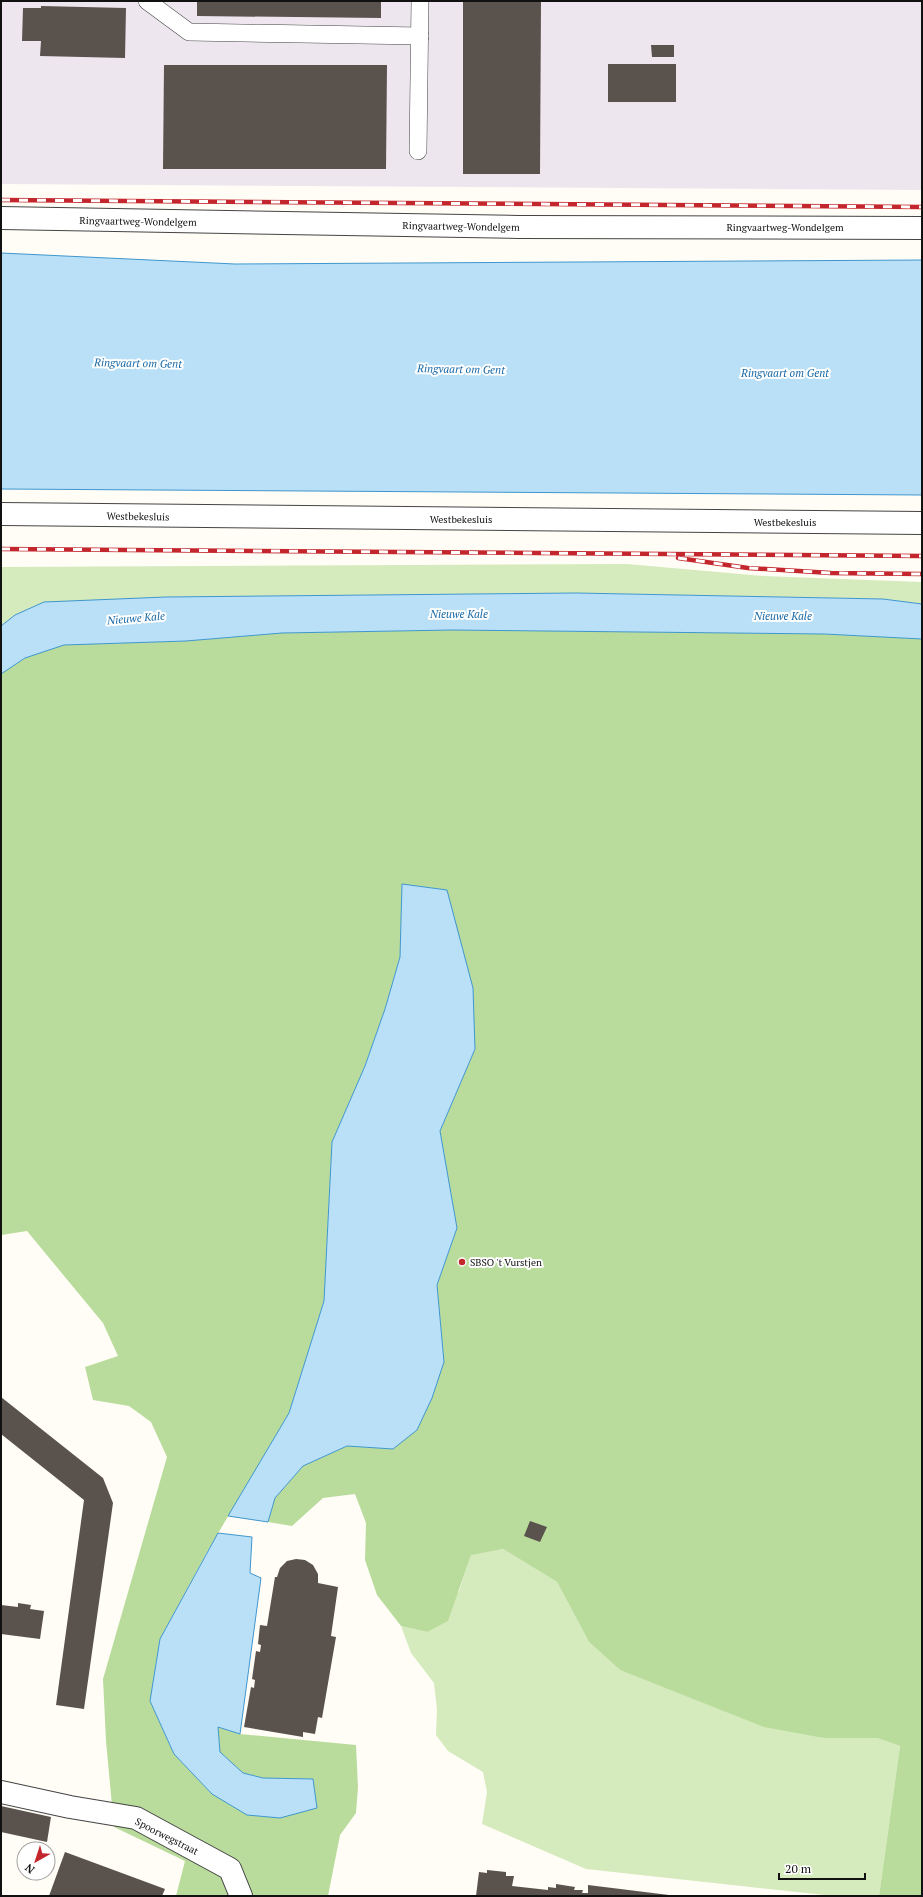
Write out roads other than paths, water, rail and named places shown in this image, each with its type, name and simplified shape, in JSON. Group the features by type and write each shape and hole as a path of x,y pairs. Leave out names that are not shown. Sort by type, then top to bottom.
{"street":[{"name":"Ringvaartweg-Wondelgem","path":"1,218 527,227 922,228"},
{"name":"Westbekesluis","path":"1,514 922,523"},
{"name":"Spoorwegstraat","path":"1,1792 70,1807 136,1818 230,1869 241,1896"}],"lane":[{"path":"147,1 189,32 420,36"},
{"path":"418,151 420,1"}],"water":[{"name":"Ringvaart om Gent","path":"1,253 235,264 922,260 922,495 1,489"},
{"name":"Nieuwe Kale","path":"576,593 883,599 922,604 922,639 824,634 452,630 282,633 186,641 64,645 25,658 1,674 1,626 15,615 44,602 166,597"},
{"path":"402,884 447,890 473,988 475,1049 440,1131 457,1228 437,1285 444,1362 432,1398 417,1430 393,1449 347,1446 303,1466 275,1498 268,1522 228,1516 289,1413 324,1301 332,1142 365,1066 385,1009 400,957"},
{"path":"218,1533 252,1537 250,1573 261,1578 240,1734 218,1727 220,1752 243,1773 263,1778 313,1779 317,1808 280,1818 247,1815 212,1794 174,1754 150,1701 160,1639"}],"railway":[{"path":"1,200 922,207"},
{"path":"1,549 922,556"},
{"path":"678,558 748,568 831,573 922,574"}],"place":[{"name":"SBSO 't Vurstjen","path":"462,1262"}]}
